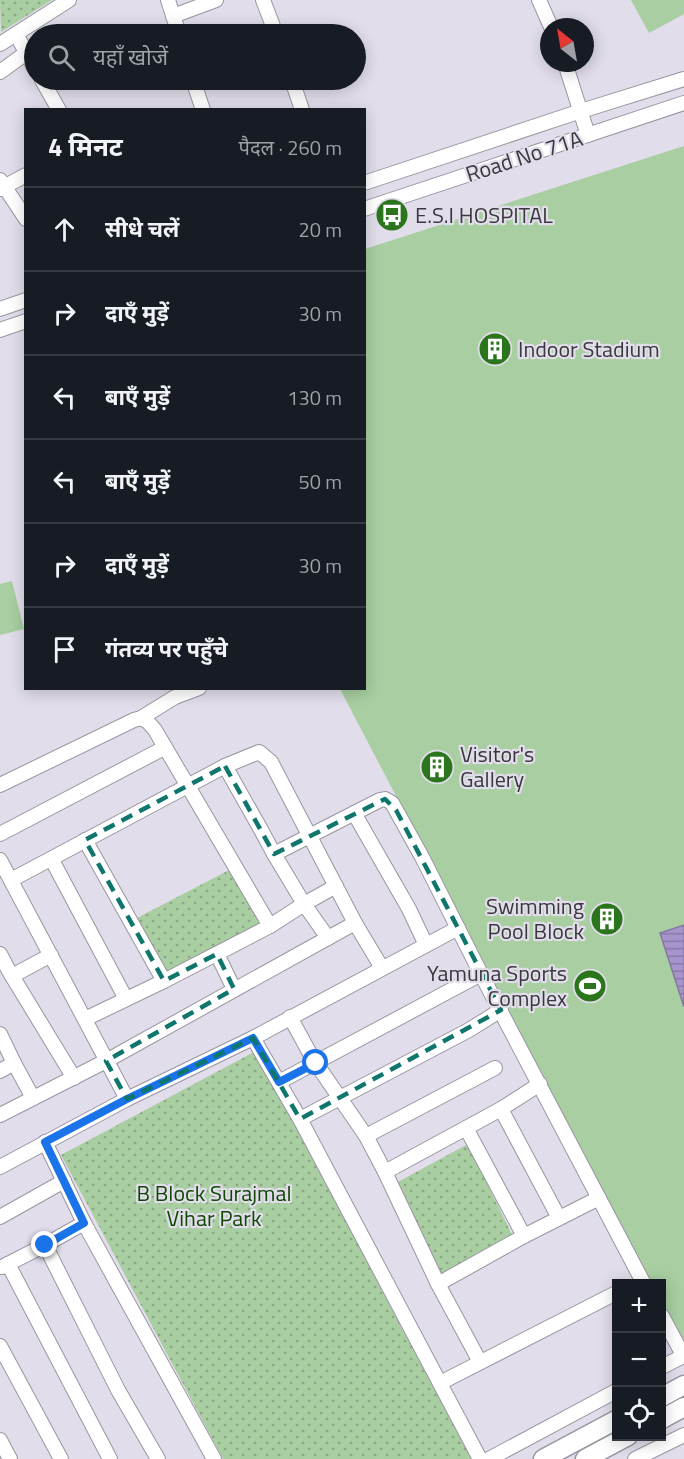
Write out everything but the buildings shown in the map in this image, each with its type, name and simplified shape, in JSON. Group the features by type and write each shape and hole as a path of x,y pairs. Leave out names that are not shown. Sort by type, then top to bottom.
{"main road":[{"path":"666,1395 684,1385"},
{"path":"666,1417 684,1407"},
{"path":"543,1459 612,1422"},
{"path":"585,1459 620,1441"}],"street":[{"path":"32,24 69,0"},
{"path":"168,0 176,24"},
{"path":"173,16 216,0"},
{"path":"263,0 272,24"},
{"path":"539,0 547,18"},
{"path":"0,44 24,29"},
{"path":"16,34 24,49"},
{"path":"0,72 24,54"},
{"path":"568,72 588,135"},
{"name":"Road No 71A","path":"366,182 684,79"},
{"path":"48,90 58,108"},
{"path":"199,90 203,108"},
{"path":"295,90 301,108"},
{"name":"Road No 71A","path":"366,208 684,103"},
{"path":"24,176 1,185 24,216"},
{"path":"0,309 24,301"},
{"path":"0,330 24,322"},
{"path":"0,785 194,690"},
{"path":"141,718 148,722 189,787 270,926"},
{"path":"0,834 164,748"},
{"path":"11,880 225,766 259,752 271,762 355,923 382,968"},
{"path":"225,766 274,854 304,904 328,938"},
{"path":"274,854 380,800 385,799 392,803 640,1279"},
{"path":"354,813 409,909 426,945"},
{"path":"85,840 164,981"},
{"path":"0,860 127,1099"},
{"path":"52,860 126,999"},
{"path":"85,1019 270,926 336,886"},
{"path":"0,1115 106,1061 355,923"},
{"path":"0,1167 127,1099 253,1038 458,928"},
{"path":"0,954 7,974 74,1078"},
{"path":"217,954 234,989"},
{"path":"7,974 51,956"},
{"path":"279,1082 482,974"},
{"path":"300,1119 469,1030 501,1010"},
{"path":"290,1017 316,1063 366,1136 438,1284 480,1362"},
{"path":"0,1034 33,1098"},
{"path":"253,1038 300,1119 480,1459"},
{"path":"0,1071 14,1064"},
{"path":"366,1136 495,1068"},
{"path":"385,1172 501,1109 540,1084"},
{"path":"501,1109 559,1218"},
{"path":"466,1128 524,1236"},
{"path":"45,1142 84,1223 214,1459"},
{"path":"0,1217 64,1181"},
{"path":"438,1284 524,1236 599,1198"},
{"path":"84,1223 4,1266 108,1458"},
{"path":"45,1245 118,1390 158,1459"},
{"path":"440,1383 612,1295"},
{"path":"666,1323 684,1357 666,1365"},
{"path":"0,1346 61,1459"},
{"path":"489,1459 612,1393"},
{"path":"635,1459 683,1437"},
{"path":"0,1440 10,1459"}],"highlighted area":[{"path":"225,766 274,854 385,799 396,810 501,1010 300,1119 253,1038 127,1099 106,1061 234,989 217,954 164,981 85,840"}],"green space":[{"path":"0,0 52,0 1,32"},
{"path":"631,0 684,0 684,14 649,33"},
{"name":"Yamuna Sports Complex","path":"684,146 684,1344 666,1311 666,1279 649,1279 341,690 366,690 366,249"},
{"path":"12,581 24,629 0,635 0,584"},
{"path":"237,866 270,930 171,986 137,918"},
{"name":"B Block Surajmal Vihar Park","path":"254,1052 296,1126 472,1459 223,1459 61,1155"},
{"path":"468,1144 517,1245 445,1285 394,1184"}],"shaded area":[{"path":"684,925 684,1007 660,933"}],"place":[{"name":"E.S.I HOSPITAL","path":"392,215"},
{"name":"Indoor Stadium","path":"495,349"},
{"name":"Visitor's Gallery","path":"437,767"},
{"name":"Swimming Pool Block","path":"607,919"},
{"name":"Yamuna Sports Complex","path":"590,986"}],"route":[{"path":"45,1245 84,1223 45,1142 253,1038 279,1082 316,1063"}]}
